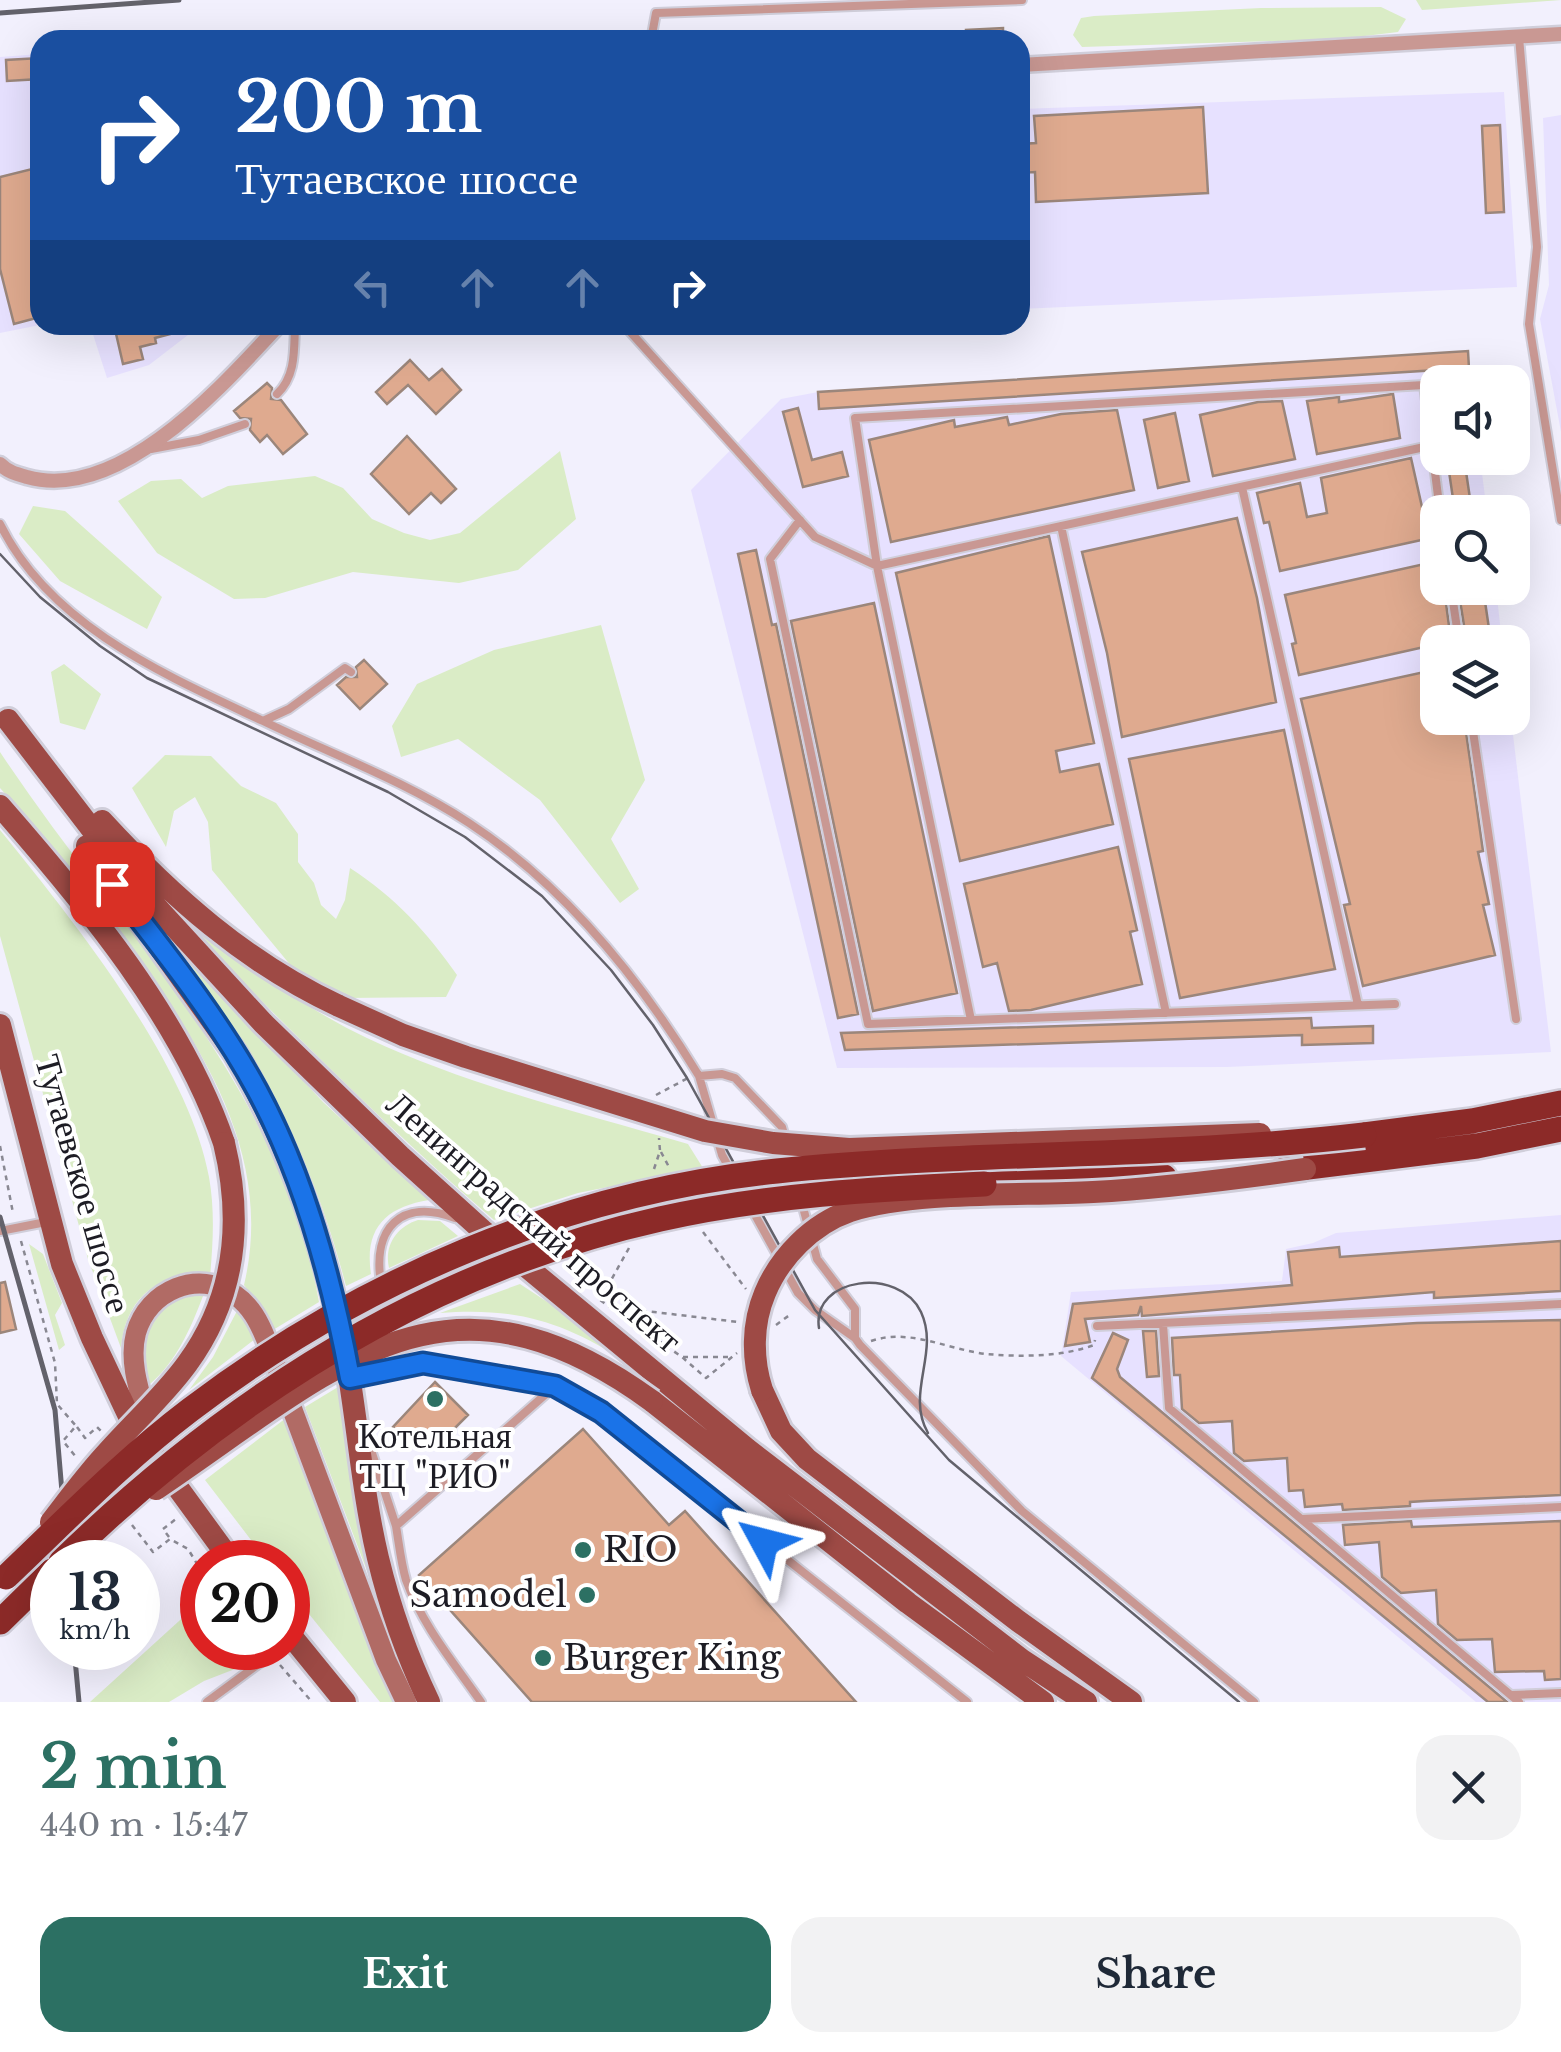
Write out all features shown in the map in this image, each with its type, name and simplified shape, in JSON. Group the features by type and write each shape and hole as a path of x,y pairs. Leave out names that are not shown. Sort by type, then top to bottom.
{"highway":[{"path":"3,1580 146,1445 270,1354 342,1310 415,1273 559,1217 657,1192 772,1172 899,1161 1232,1147 1472,1121 1561,1103"},
{"path":"84,1540 205,1435 298,1369 429,1298 566,1245 690,1213 832,1194 1305,1169 1477,1146 1561,1129"},
{"path":"0,1622 30,1592"}],"main road":[{"path":"4,714 146,869 196,914 275,973 418,1040 637,1110 718,1134 790,1146 849,1148 1233,1134 1364,1135"},
{"path":"4,714 112,884 207,1011 256,1088 277,1130 310,1215 341,1328 372,1529 394,1615 429,1702"},
{"name":"Ленинградский проспект","path":"4,714 126,875 263,1023 400,1156 482,1230 746,1449 1022,1660 1086,1702"},
{"path":"0,806 92,916 150,1000 199,1082 224,1143 236,1222 230,1270 218,1311 188,1364 104,1456 3,1580"},
{"name":"Тутаевское шоссе","path":"0,1025 62,1264 92,1338 135,1429 215,1540"},
{"path":"1131,1702 1018,1621 807,1458 782,1430 762,1390 754,1344 759,1311 770,1283 802,1240 847,1212 895,1202 1149,1188 1305,1169"},
{"name":"Ленинградский проспект","path":"91,1533 294,1394 358,1357 416,1336 476,1328 510,1331 545,1340 614,1374 908,1603 1043,1702"},
{"path":"310,1665 345,1702"}],"street":[{"path":"1030,64 1561,34"},
{"path":"0,464 8,472 58,482 99,472 142,451 177,426 270,335"},
{"path":"172,1483 137,1379 135,1336 150,1306 164,1294 179,1286 213,1284 238,1297 258,1320 386,1660 406,1702"}],"lane":[{"path":"653,30 656,13 1022,0"},
{"path":"1519,37 1537,246 1529,324 1561,520"},
{"path":"277,394 286,386 294,360 295,335"},
{"path":"633,335 815,538 877,566 1420,448"},
{"path":"971,1020 877,566 855,418 1420,385"},
{"path":"142,451 199,440 245,424"},
{"path":"1242,487 1358,1006"},
{"path":"800,520 770,559 868,1024 1395,1004"},
{"path":"0,524 12,549 44,588 89,627 160,671 418,794 470,823 544,882 642,988 698,1076 722,1155 798,1294 857,1342 1022,1511 1254,1702"},
{"path":"1061,526 1166,1012"},
{"path":"263,721 288,709 346,668 351,672"},
{"path":"1473,735 1516,1019"},
{"path":"698,1076 722,1074 734,1078 782,1127 817,1258 855,1309 857,1342"},
{"path":"384,1298 379,1251 382,1238 395,1221 423,1211 436,1212 482,1230"},
{"path":"0,1232 50,1221"},
{"path":"1097,1326 1561,1304"},
{"path":"388,1314 392,1330 423,1363"},
{"path":"1164,1324 1169,1408 1519,1702"},
{"path":"350,1378 423,1363 555,1386 601,1412 967,1702"},
{"path":"396,1526 555,1386"},
{"path":"354,1405 378,1461 396,1526 404,1575 430,1628 481,1702"},
{"path":"1302,1519 1561,1507"},
{"path":"394,1615 398,1584 404,1575"},
{"path":"207,1702 250,1670"},
{"path":"1511,1695 1561,1693"}],"path":[{"path":"0,1146 17,1228 55,1363 58,1404"},
{"path":"660,1150 669,1167"},
{"path":"703,1232 750,1295"},
{"path":"600,1300 706,1378"},
{"path":"610,1307 738,1322"},
{"path":"857,1342 884,1337 925,1338 986,1354 1070,1354 1094,1344 1097,1326"},
{"path":"682,1357 732,1356"},
{"path":"76,1426 85,1438 98,1427 105,1436"},
{"path":"170,1539 163,1529 176,1519"},
{"path":"285,1670 312,1702"}],"shaded area":[{"path":"30,55 30,327 0,333 0,57"},
{"path":"1504,92 1517,287 1030,309 1030,109"},
{"path":"1561,115 1561,432 1540,319 1549,285 1543,118"},
{"path":"93,335 188,335 149,365 107,378"},
{"path":"1468,351 1470,365 1420,365 1420,475 1482,475 1485,495 1420,495 1420,605 1498,605 1500,625 1420,625 1420,735 1513,735 1551,1052 1227,1067 837,1068 691,490 781,399 818,392"},
{"path":"1561,1215 1561,1702 1476,1702 1061,1356 1071,1292 1282,1281 1286,1249 1336,1233"}],"green space":[{"path":"1416,0 1561,0 1422,10"},
{"path":"1381,7 1406,19 1398,32 1340,39 1082,47 1073,35 1081,18 1094,16"},
{"path":"560,451 576,519 518,570 459,583 353,572 265,598 234,599 157,553 118,501 151,481 181,479 202,498 228,486 315,476 343,488 372,519 430,540 460,533"},
{"path":"33,506 65,511 162,597 147,629 60,581 19,534"},
{"path":"601,625 645,780 611,839 639,889 620,903 540,800 458,739 401,757 392,726 417,684 494,650"},
{"path":"64,664 101,694 85,730 60,723 51,672"},
{"path":"0,752 189,1011 232,1078 269,1148 299,1222 319,1302 273,1330 244,1285 251,1242 250,1200 243,1159 215,1082 173,1009 132,949 78,878 0,788"},
{"path":"165,755 211,756 241,786 276,803 298,834 298,862 314,883 321,905 336,919 345,900 350,868 396,903 457,975 446,997 346,998 292,967 212,870 208,822 195,797 174,811 166,847 132,788"},
{"path":"0,830 93,949 153,1041 197,1133 209,1177 213,1227 210,1277 175,1278 148,1291 130,1314 121,1348 88,1259 0,936"},
{"path":"189,919 275,984 367,1038 485,1084 688,1144 703,1168 578,1193 494,1220 304,1043 194,932"},
{"path":"174,942 323,1102 429,1200 401,1208 381,1222 371,1244 371,1274 346,1286 316,1190 278,1105 231,1025"},
{"path":"418,1220 440,1221 458,1236 389,1268 388,1252 393,1238 403,1227"},
{"path":"29,1244 43,1254 62,1303 55,1315 65,1345 59,1350"},
{"path":"520,1284 584,1326 628,1363 582,1337 539,1320 493,1313 440,1313"},
{"path":"192,1296 203,1296 188,1332 168,1365 150,1384 144,1355 149,1328 165,1308"},
{"path":"238,1309 255,1339 189,1390 213,1357"},
{"path":"338,1387 375,1592 305,1407"},
{"path":"286,1418 394,1702 380,1702 310,1615 310,1540 251,1540 205,1480"},
{"path":"180,1620 180,1670 232,1670 169,1702 90,1702 125,1670 160,1670 160,1638"}],"building":[{"path":"30,59 30,80 7,81 6,60"},
{"path":"1203,107 1208,193 1036,202 1035,172 1030,172 1030,143 1036,143 1034,116"},
{"path":"1500,125 1504,212 1486,213 1482,126"},
{"path":"30,170 30,320 14,324 0,269 0,177"},
{"path":"116,335 166,335 140,347 143,359 123,364"},
{"path":"1468,351 1469,365 1420,365 1420,371 819,409 818,392"},
{"path":"410,360 429,380 442,369 461,390 436,414 408,385 387,404 376,392"},
{"path":"267,383 272,388 271,399 281,400 307,434 283,454 267,435 260,442 250,430 251,419 240,418 234,411"},
{"path":"1393,394 1400,438 1317,454 1307,401 1339,397 1339,402"},
{"path":"1282,401 1295,459 1213,476 1200,415 1258,402"},
{"path":"798,408 812,460 842,452 848,476 803,487 783,412"},
{"path":"1117,410 1134,490 891,542 869,440 954,420 955,427 1007,417 1009,425 1061,414"},
{"path":"1175,413 1189,481 1158,488 1144,420"},
{"path":"407,436 456,489 441,503 431,493 409,514 371,474"},
{"path":"1411,458 1420,498 1420,540 1280,571 1269,522 1264,523 1257,493 1300,483 1307,517 1327,513 1321,478"},
{"path":"1450,475 1467,475 1469,495 1452,495"},
{"path":"1237,518 1276,702 1122,737 1107,653 1082,552"},
{"path":"1049,536 1094,743 1056,751 1060,772 1099,764 1113,824 960,861 896,573"},
{"path":"756,550 772,625 776,624 858,1014 838,1018 738,554"},
{"path":"1420,565 1420,605 1446,605 1449,625 1420,625 1420,648 1299,675 1285,595"},
{"path":"874,603 957,993 873,1011 791,621"},
{"path":"1461,605 1486,605 1488,625 1464,625"},
{"path":"364,660 387,684 360,709 337,685 346,677 357,677 356,667"},
{"path":"1420,673 1420,735 1466,735 1483,851 1478,852 1489,904 1483,905 1495,955 1363,986 1344,905 1350,904 1301,699"},
{"path":"1284,730 1335,969 1180,998 1129,759"},
{"path":"1118,847 1137,930 1130,932 1142,984 1031,1010 1009,1011 997,963 983,967 964,884"},
{"path":"1311,1018 1312,1028 1373,1026 1373,1043 1302,1045 1302,1035 845,1050 841,1033"},
{"path":"1561,1241 1561,1291 1434,1298 1434,1292 1142,1316 1141,1306 1138,1315 1085,1319 1090,1342 1065,1346 1073,1304 1292,1285 1288,1252 1339,1247 1340,1257"},
{"path":"5,1282 16,1329 0,1333 0,1283"},
{"path":"1561,1320 1561,1495 1410,1502 1410,1506 1343,1510 1342,1504 1305,1507 1303,1490 1289,1491 1287,1458 1244,1461 1234,1453 1232,1421 1199,1423 1182,1409 1180,1375 1174,1375 1172,1338 1417,1323"},
{"path":"1143,1331 1156,1331 1159,1376 1147,1377"},
{"path":"1113,1333 1128,1340 1117,1369 1120,1377 1507,1702 1488,1702 1092,1378"},
{"name":"Котельная ТЦ \"РИО\"","path":"435,1382 468,1415 435,1448 418,1430 407,1441 393,1427"},
{"name":"RIO","path":"583,1429 669,1525 685,1511 856,1702 532,1702 419,1575"},
{"path":"1411,1521 1412,1527 1561,1521 1561,1679 1545,1680 1544,1671 1495,1672 1492,1639 1457,1640 1438,1624 1436,1590 1401,1593 1382,1577 1379,1542 1345,1545 1343,1525"}],"tram line":[{"path":"0,554 40,597 147,678 388,792 465,837 542,896 611,970 653,1025 687,1078 815,1310 949,1460 1239,1702"},
{"path":"819,1328 820,1311 828,1298 842,1288 877,1283 910,1297 926,1327 920,1403 928,1433"}],"railway":[{"path":"0,13 179,0"},
{"path":"0,1217 55,1410 66,1540"},
{"path":"76,1670 79,1702"}],"place":[{"name":"Котельная ТЦ \"РИО\"","path":"435,1399"},
{"name":"RIO","path":"583,1550"},
{"name":"Samodel","path":"587,1595"},
{"name":"Burger King","path":"543,1658"}],"route":[{"path":"112,884 207,1011 256,1088 277,1130 324,1261 350,1378 423,1363 555,1386 601,1412 764,1542"}]}
